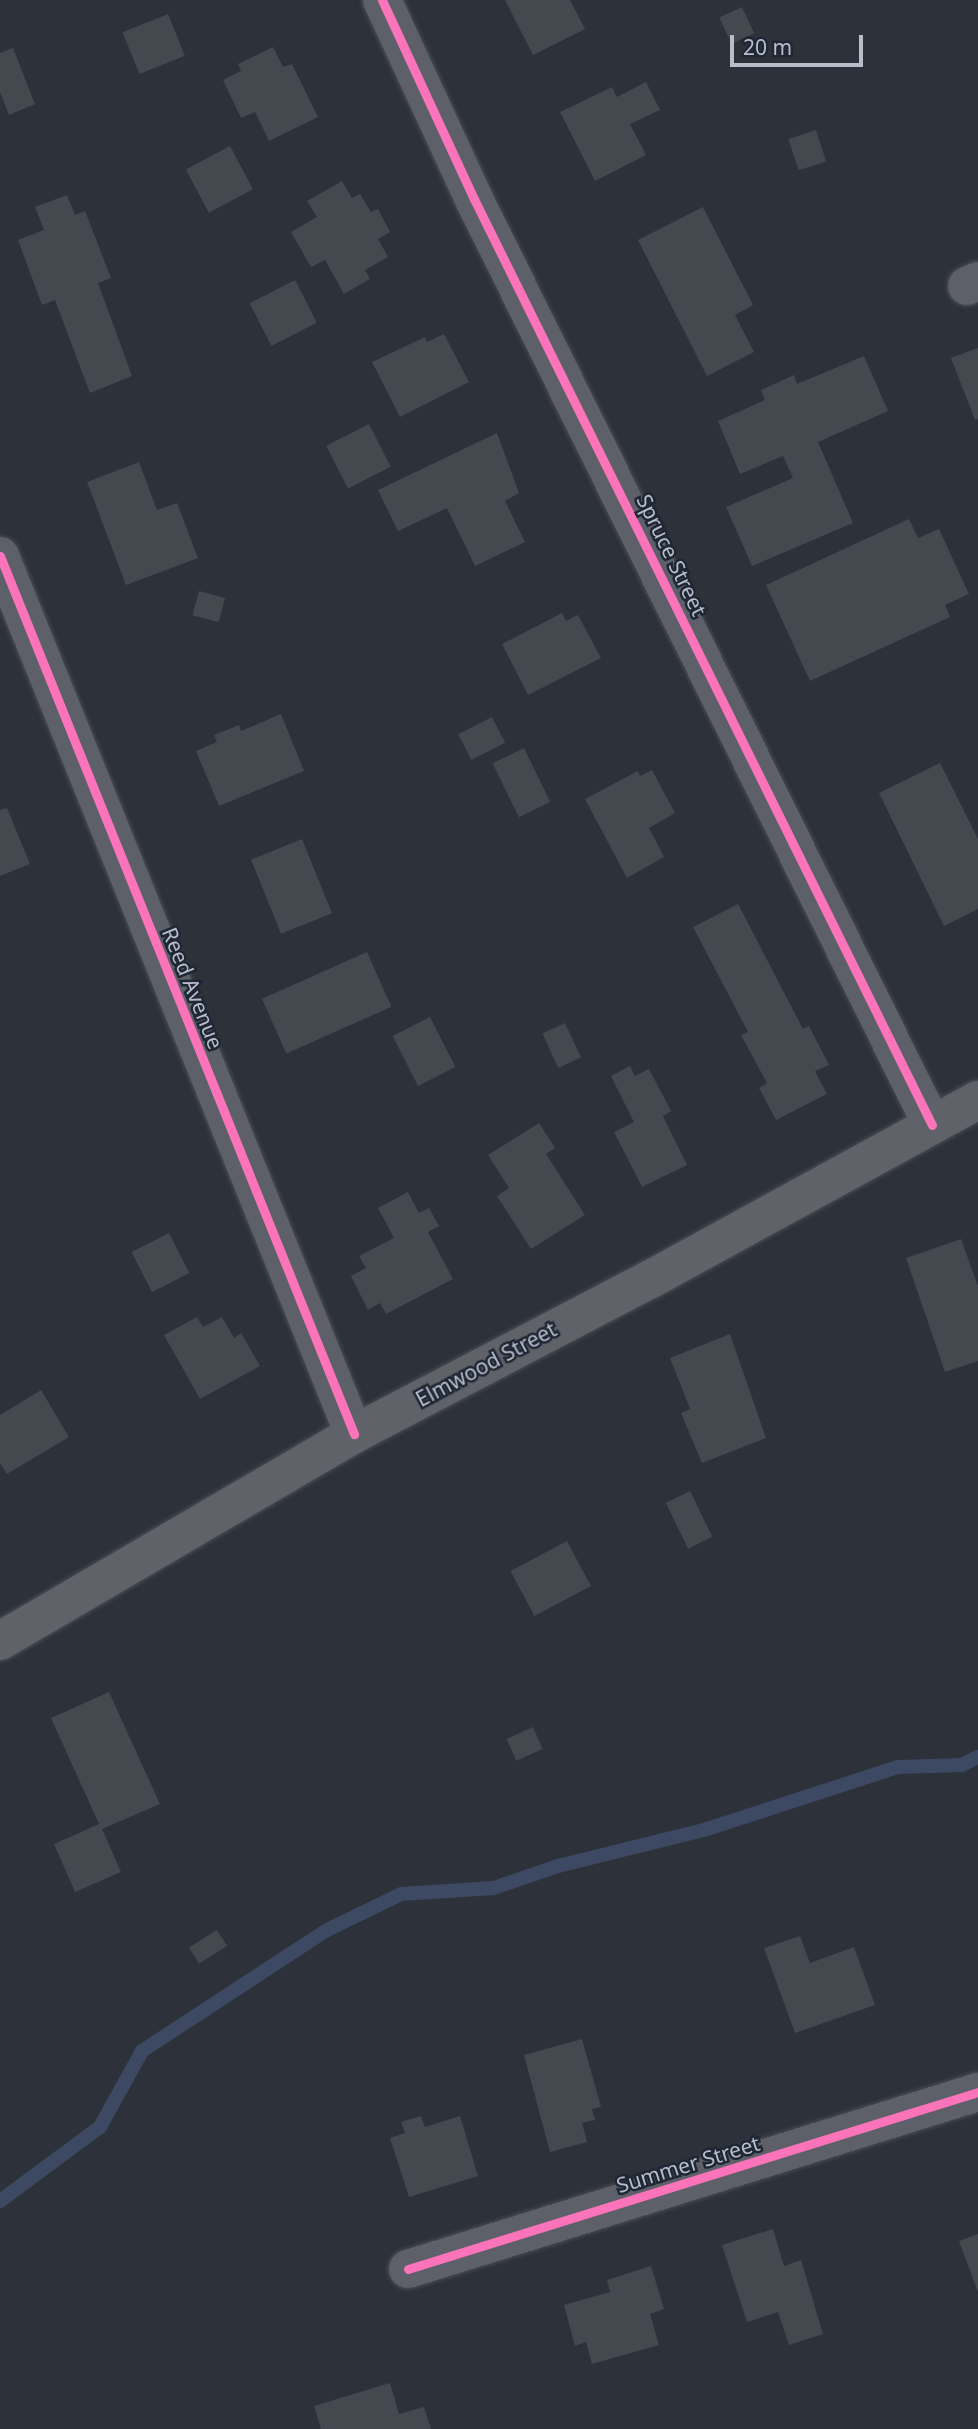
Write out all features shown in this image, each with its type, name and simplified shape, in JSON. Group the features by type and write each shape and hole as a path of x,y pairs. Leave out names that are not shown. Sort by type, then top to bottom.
{"main road":[{"name":"Elmwood Street","path":"0,1641 354,1434 978,1100"}],"street":[{"name":"Spruce Street","path":"382,0 474,199 932,1125"},
{"name":"Reed Avenue","path":"0,556 354,1434"},
{"name":"Summer Street","path":"408,2269 978,2092"}],"building":[{"path":"505,0 570,0 585,29 533,55"},
{"path":"742,7 754,33 732,44 719,18"},
{"path":"168,14 185,56 139,74 123,32"},
{"path":"273,47 283,67 292,64 318,117 269,141 255,112 241,118 223,80 241,71 238,64"},
{"path":"13,48 35,104 9,115 0,92 0,53"},
{"path":"646,82 660,110 630,124 646,155 595,181 560,112 612,87 617,97"},
{"path":"816,130 826,161 799,170 788,139"},
{"path":"230,146 253,189 209,213 186,169"},
{"path":"342,181 352,198 360,194 371,212 378,209 390,232 378,239 388,257 365,270 370,279 344,294 325,260 311,267 291,232 317,217 307,201"},
{"path":"67,195 75,215 85,211 111,278 98,283 132,376 90,393 55,300 42,305 18,240 44,230 35,207"},
{"path":"703,207 753,305 735,315 754,352 707,376 638,240"},
{"path":"295,280 317,323 271,346 250,303"},
{"path":"444,334 469,382 400,417 372,362 425,337 427,342"},
{"path":"978,348 978,419 975,420 951,358"},
{"path":"864,356 888,411 818,442 853,523 752,566 726,507 793,478 783,456 740,474 718,421 765,400 761,390 794,375 797,384"},
{"path":"369,424 391,467 348,489 326,446"},
{"path":"497,433 519,493 505,501 525,542 475,566 447,508 398,531 378,490"},
{"path":"139,462 157,510 177,503 198,558 126,585 87,482"},
{"path":"909,519 918,538 939,529 969,594 945,605 950,617 810,681 766,585"},
{"path":"199,591 225,598 219,622 193,615"},
{"path":"562,613 566,621 578,615 601,658 528,695 502,644"},
{"path":"281,714 304,771 219,806 196,751 217,742 214,735 239,725 241,731"},
{"path":"492,717 505,743 471,760 458,734"},
{"path":"524,748 550,802 519,817 493,763"},
{"path":"940,763 978,839 978,909 944,926 879,793"},
{"path":"652,770 675,813 649,828 664,857 627,878 585,799 638,771 640,776"},
{"path":"7,808 30,864 0,876 0,810"},
{"path":"302,839 332,913 281,934 251,860"},
{"path":"738,904 803,1029 809,1026 829,1065 815,1071 827,1094 776,1120 759,1088 767,1083 741,1035 748,1032 693,927"},
{"path":"367,952 391,1007 286,1054 262,999"},
{"path":"430,1017 455,1067 418,1086 393,1036"},
{"path":"565,1023 581,1057 558,1068 542,1034"},
{"path":"630,1066 635,1076 649,1069 671,1111 663,1116 687,1165 642,1187 614,1132 634,1122 611,1076"},
{"path":"539,1123 555,1148 546,1154 585,1215 531,1249 497,1196 509,1188 488,1155"},
{"path":"408,1192 419,1213 429,1208 439,1226 428,1232 453,1279 386,1314 380,1303 368,1310 351,1276 366,1268 359,1256 394,1238 378,1208"},
{"path":"169,1233 189,1273 152,1292 132,1252"},
{"path":"961,1239 978,1286 978,1361 945,1372 906,1258"},
{"path":"197,1317 203,1327 222,1317 234,1338 241,1333 260,1366 200,1399 164,1335"},
{"path":"730,1334 766,1438 702,1463 681,1413 690,1409 670,1358"},
{"path":"41,1390 69,1437 7,1474 0,1463 0,1415"},
{"path":"690,1491 712,1537 688,1549 666,1503"},
{"path":"567,1541 591,1586 534,1616 510,1571"},
{"path":"109,1692 160,1804 102,1829 121,1872 75,1892 54,1844 99,1824 51,1718"},
{"path":"533,1727 543,1749 516,1761 507,1739"},
{"path":"217,1930 227,1946 199,1964 189,1947"},
{"path":"800,1936 810,1963 854,1947 875,2005 795,2033 764,1948"},
{"path":"582,2039 601,2107 592,2109 595,2120 582,2123 587,2142 550,2152 524,2055"},
{"path":"421,2116 425,2127 460,2116 478,2176 409,2197 390,2138 405,2133 401,2122"},
{"path":"773,2229 784,2266 801,2260 823,2334 789,2345 778,2312 747,2322 722,2245"},
{"path":"978,2234 978,2292 959,2241"},
{"path":"651,2266 664,2309 650,2314 659,2345 592,2364 586,2342 575,2346 564,2305 610,2292 607,2280"},
{"path":"390,2383 399,2414 424,2407 431,2429 321,2429 314,2406"}],"waterway":[{"path":"0,2201 100,2127 142,2051 327,1930 401,1894 494,1888 558,1866 704,1830 898,1767 962,1765 978,1757"}],"cycle path":[{"path":"382,0 474,199 932,1125"},
{"path":"0,556 354,1434"},
{"path":"408,2269 978,2092"}]}
